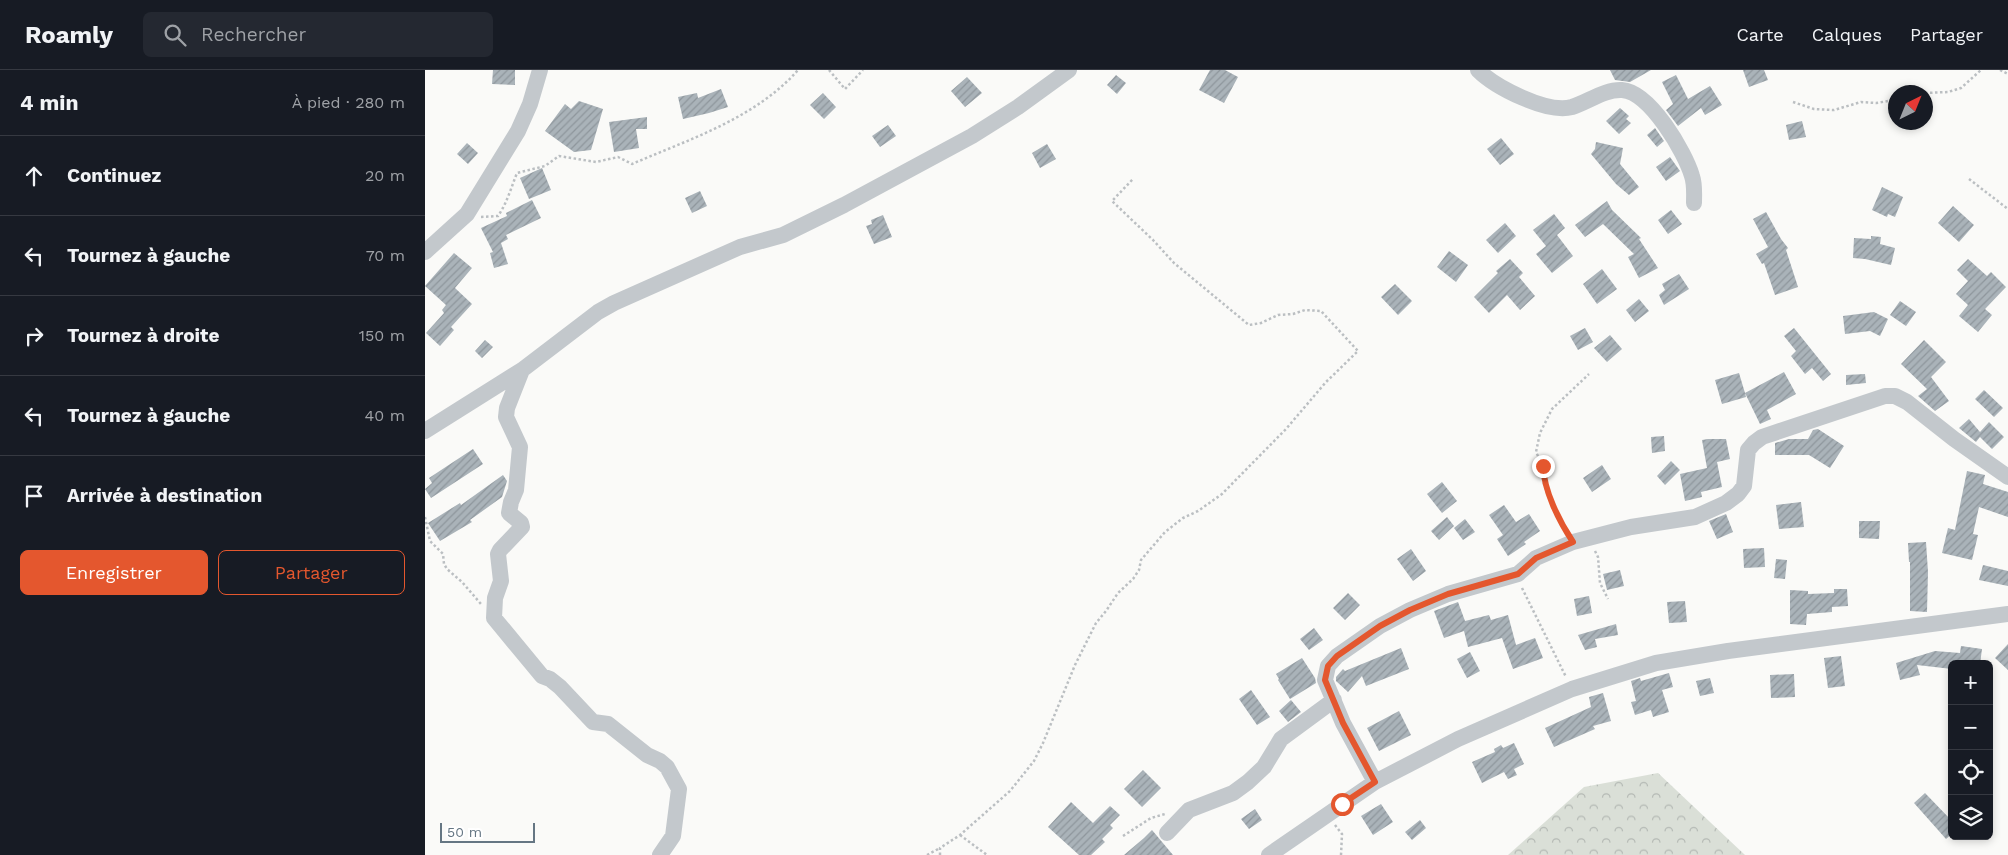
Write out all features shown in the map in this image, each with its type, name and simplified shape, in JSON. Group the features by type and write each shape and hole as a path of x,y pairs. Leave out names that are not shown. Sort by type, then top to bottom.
{"street":[{"path":"425,252 467,214 518,131 530,104 540,70"},
{"path":"425,431 523,370 598,312 614,303 740,247 783,235 844,205 972,136 1018,107 1069,70"},
{"path":"1478,70 1485,77 1509,92 1530,101 1559,108 1570,107 1613,91 1624,90 1635,95 1655,111 1681,150 1693,178 1694,203"},
{"path":"523,370 507,408 506,417 520,447 516,490 509,513 522,526 498,554 501,580 495,598 494,618 542,676 550,679 560,687 593,722 608,724 647,755 660,761 667,767 679,789 673,836 660,855"},
{"path":"1375,782 1343,723 1335,700 1325,680 1328,666 1337,656 1380,626 1410,610 1448,594 1518,574 1536,558 1573,542 1663,520 1695,517 1726,503 1738,494 1743,486 1749,450 1754,442 1762,437 1885,396 1895,396 1907,402 1954,440 2008,477"},
{"path":"1269,855 1375,782 1458,739 1572,689 1656,662 2008,614"},
{"path":"1167,833 1189,810 1233,793 1248,782 1264,766 1281,739 1335,700"}],"path":[{"path":"467,214 481,218 498,216 506,206 508,193 517,173 545,166 559,156 596,162 619,157 632,164 748,111 781,88 798,70"},
{"path":"829,70 845,89 863,70"},
{"path":"1933,93 1948,92 1961,88 1981,70"},
{"path":"2000,70 2008,74"},
{"path":"1793,102 1814,109 1834,110 1861,102 1888,101"},
{"path":"927,855 960,835 1010,791 1034,760 1043,743 1075,665 1096,623 1117,593 1133,579 1139,570 1141,560 1165,532 1221,494 1286,429 1320,388 1357,351 1321,311 1305,310 1293,314 1278,315 1261,323 1249,325 1174,263 1112,201 1133,179"},
{"path":"1969,179 2008,209"},
{"path":"1573,542 1548,496 1543,480 1543,466 1536,452 1540,433 1552,409 1589,374"},
{"path":"425,517 431,541 443,554 444,564 447,569 462,582 494,618"},
{"path":"1600,534 1594,548 1598,557 1600,583 1608,599"},
{"path":"1518,574 1520,584 1572,689"},
{"path":"1123,836 1151,818 1167,813 1189,810"},
{"path":"1326,815 1342,834 1341,855"},
{"path":"960,835 987,855"},
{"path":"939,848 939,855"}],"green space":[{"path":"1658,773 1745,855 1508,855 1584,787"}],"building":[{"path":"493,70 515,70 515,85 492,84"},
{"path":"1210,70 1225,70 1238,77 1224,103 1199,90"},
{"path":"1610,70 1651,70 1630,82 1615,80"},
{"path":"1743,70 1764,70 1768,80 1749,87"},
{"path":"1116,75 1126,83 1117,94 1107,85"},
{"path":"1676,75 1688,99 1710,86 1722,105 1705,115 1701,108 1678,126 1666,110 1673,104 1662,82"},
{"path":"967,77 982,93 965,107 951,91"},
{"path":"721,89 728,107 683,119 678,97 697,93 698,98"},
{"path":"823,93 836,107 824,119 810,105"},
{"path":"579,101 603,109 591,150 574,152 545,131 565,104 571,109"},
{"path":"1620,108 1629,116 1626,119 1631,123 1619,134 1606,121"},
{"path":"647,117 647,129 636,129 639,148 614,152 609,122"},
{"path":"1802,121 1806,137 1789,140 1786,125"},
{"path":"888,125 896,136 880,147 872,136"},
{"path":"1655,128 1664,141 1657,147 1647,135"},
{"path":"1501,138 1514,154 1500,165 1487,149"},
{"path":"1596,142 1623,148 1620,164 1639,187 1629,195 1616,184 1591,154 1595,149"},
{"path":"467,143 478,153 468,164 457,154"},
{"path":"1047,144 1056,159 1040,168 1032,153"},
{"path":"1670,157 1680,171 1666,181 1656,167"},
{"path":"542,168 551,190 529,199 520,178"},
{"path":"1882,187 1903,197 1895,217 1888,214 1887,217 1872,210"},
{"path":"700,191 707,206 692,213 685,198"},
{"path":"532,200 541,218 506,235 508,239 501,243 508,264 494,268 490,253 493,252 481,228 507,216 506,213"},
{"path":"1607,201 1612,210 1641,238 1639,239 1658,268 1639,278 1628,257 1634,254 1603,224 1585,237 1575,225"},
{"path":"1953,206 1974,225 1959,242 1938,223"},
{"path":"1671,210 1682,224 1668,234 1658,220"},
{"path":"1766,212 1788,248 1786,250 1798,287 1775,295 1764,263 1762,264 1756,254 1768,247 1753,219"},
{"path":"1554,214 1565,228 1557,235 1573,256 1552,273 1536,254 1546,246 1533,230"},
{"path":"883,215 892,237 874,244 866,226 872,224 871,220"},
{"path":"1505,223 1516,236 1498,253 1486,240"},
{"path":"1871,236 1881,237 1880,244 1895,248 1891,265 1853,258 1854,238 1871,239"},
{"path":"1449,251 1468,265 1456,282 1437,267"},
{"path":"454,253 472,268 455,288 472,304 451,327 454,330 440,346 426,333 444,313 442,310 446,305 425,286"},
{"path":"1510,259 1523,273 1519,277 1535,296 1520,310 1507,295 1489,313 1474,297 1498,273 1496,271"},
{"path":"1968,259 1987,276 1991,272 2006,287 1985,309 1992,315 1978,332 1959,316 1968,305 1956,294 1968,281 1957,270"},
{"path":"1602,269 1617,289 1597,304 1583,284"},
{"path":"1679,274 1689,289 1664,305 1659,295 1665,290 1662,284"},
{"path":"1395,284 1412,301 1398,315 1381,297"},
{"path":"1639,299 1649,311 1635,322 1626,310"},
{"path":"1900,301 1916,312 1906,326 1890,315"},
{"path":"1874,312 1888,319 1880,336 1870,331 1845,334 1843,316"},
{"path":"1585,328 1593,342 1578,350 1570,336"},
{"path":"1794,328 1831,374 1823,381 1812,368 1805,374 1791,356 1796,351 1784,336"},
{"path":"1610,335 1622,349 1607,362 1594,348"},
{"path":"485,340 493,347 482,358 475,351"},
{"path":"1924,340 1946,362 1931,377 1949,401 1935,411 1918,396 1927,389 1901,364"},
{"path":"1784,372 1796,394 1767,410 1771,419 1760,424 1745,393"},
{"path":"1739,373 1746,397 1722,404 1715,380"},
{"path":"1865,374 1866,383 1846,385 1846,375"},
{"path":"1984,390 2003,408 1994,417 1975,399"},
{"path":"1969,419 1980,432 1989,422 2004,437 1992,449 1980,437 1976,442 1959,428"},
{"path":"1818,429 1844,446 1830,468 1809,455 1775,455 1775,443 1789,439 1808,439 1813,430"},
{"path":"1664,436 1665,451 1652,453 1651,437"},
{"path":"1726,439 1730,459 1717,462 1722,487 1701,492 1702,497 1685,501 1680,474 1707,468 1702,440"},
{"path":"473,449 483,464 431,498 425,489 432,483 429,478"},
{"path":"1671,461 1680,470 1665,485 1657,476"},
{"path":"1602,465 1611,479 1592,492 1583,478"},
{"path":"1967,471 1985,475 1983,484 2008,492 2008,517 1979,507 1973,534 1978,535 1972,560 1942,553 1948,528 1955,530"},
{"path":"503,475 507,481 502,497 470,520 472,522 440,541 428,523 460,503 461,505"},
{"path":"1442,482 1457,501 1442,513 1427,494"},
{"path":"1801,502 1804,527 1779,529 1776,505"},
{"path":"1504,505 1516,522 1529,514 1540,531 1524,542 1526,544 1508,556 1497,539 1503,535 1489,515"},
{"path":"1726,514 1733,532 1717,539 1709,521"},
{"path":"1447,517 1454,526 1439,540 1431,531"},
{"path":"1465,519 1475,532 1463,540 1454,528"},
{"path":"1859,521 1880,521 1879,539 1859,538"},
{"path":"1926,542 1928,572 1927,612 1910,611 1908,543"},
{"path":"1764,548 1765,567 1744,568 1743,549"},
{"path":"1411,549 1426,571 1413,581 1397,559"},
{"path":"1776,559 1787,560 1785,579 1774,578"},
{"path":"1983,565 2008,571 2008,586 1979,580"},
{"path":"1620,570 1624,586 1607,590 1603,574"},
{"path":"1834,589 1847,589 1848,606 1832,607 1832,612 1807,614 1806,625 1790,624 1790,590 1808,591 1808,594 1834,593"},
{"path":"1348,593 1360,605 1345,620 1333,608"},
{"path":"1589,596 1592,613 1577,616 1574,599"},
{"path":"1685,601 1687,622 1669,623 1667,602"},
{"path":"1458,602 1465,621 1489,615 1491,620 1508,615 1516,645 1535,638 1543,658 1513,669 1502,638 1468,647 1464,631 1444,638 1434,611"},
{"path":"1616,624 1618,635 1595,639 1597,647 1585,650 1578,635"},
{"path":"1314,628 1323,640 1309,650 1300,639"},
{"path":"2008,644 2008,670 1995,658"},
{"path":"1961,646 1982,649 1981,660 1948,660 1948,669 1917,665 1920,675 1900,680 1896,663 1935,651 1960,653"},
{"path":"1401,648 1409,669 1366,686 1362,676 1348,692 1336,681 1336,677 1343,669 1345,671"},
{"path":"1470,652 1480,671 1467,678 1457,659"},
{"path":"1841,656 1845,686 1828,688 1824,658"},
{"path":"1302,658 1315,678 1316,683 1290,699 1276,674"},
{"path":"1669,673 1673,687 1662,690 1669,712 1653,717 1651,710 1635,715 1631,702 1636,701 1631,681 1640,678 1641,681"},
{"path":"1794,674 1795,697 1771,698 1770,675"},
{"path":"1710,678 1714,693 1700,696 1696,681"},
{"path":"1251,690 1270,717 1257,725 1239,699"},
{"path":"1603,693 1611,721 1593,726 1595,729 1554,747 1545,728 1591,707 1589,697"},
{"path":"1291,700 1301,712 1288,722 1279,711"},
{"path":"1399,711 1411,735 1379,751 1367,728"},
{"path":"1514,743 1524,764 1514,769 1517,775 1508,779 1504,772 1482,783 1472,762 1495,752 1494,749 1501,745 1503,748"},
{"path":"1143,770 1161,788 1142,807 1124,789"},
{"path":"1925,793 1948,817 1948,837 1946,839 1914,803"},
{"path":"1071,802 1093,823 1110,806 1120,815 1110,825 1113,828 1102,839 1105,842 1091,855 1079,855 1048,827"},
{"path":"1381,804 1393,822 1373,835 1361,816"},
{"path":"1255,809 1262,820 1249,829 1241,819"},
{"path":"1420,820 1426,828 1412,840 1405,832"},
{"path":"1152,830 1173,855 1124,855 1144,838"}],"route":[{"path":"1342,804 1375,782 1343,723 1335,700 1325,680 1328,666 1337,656 1380,626 1410,610 1448,594 1518,574 1536,558 1573,542 1548,496 1543,480 1543,466"}]}
